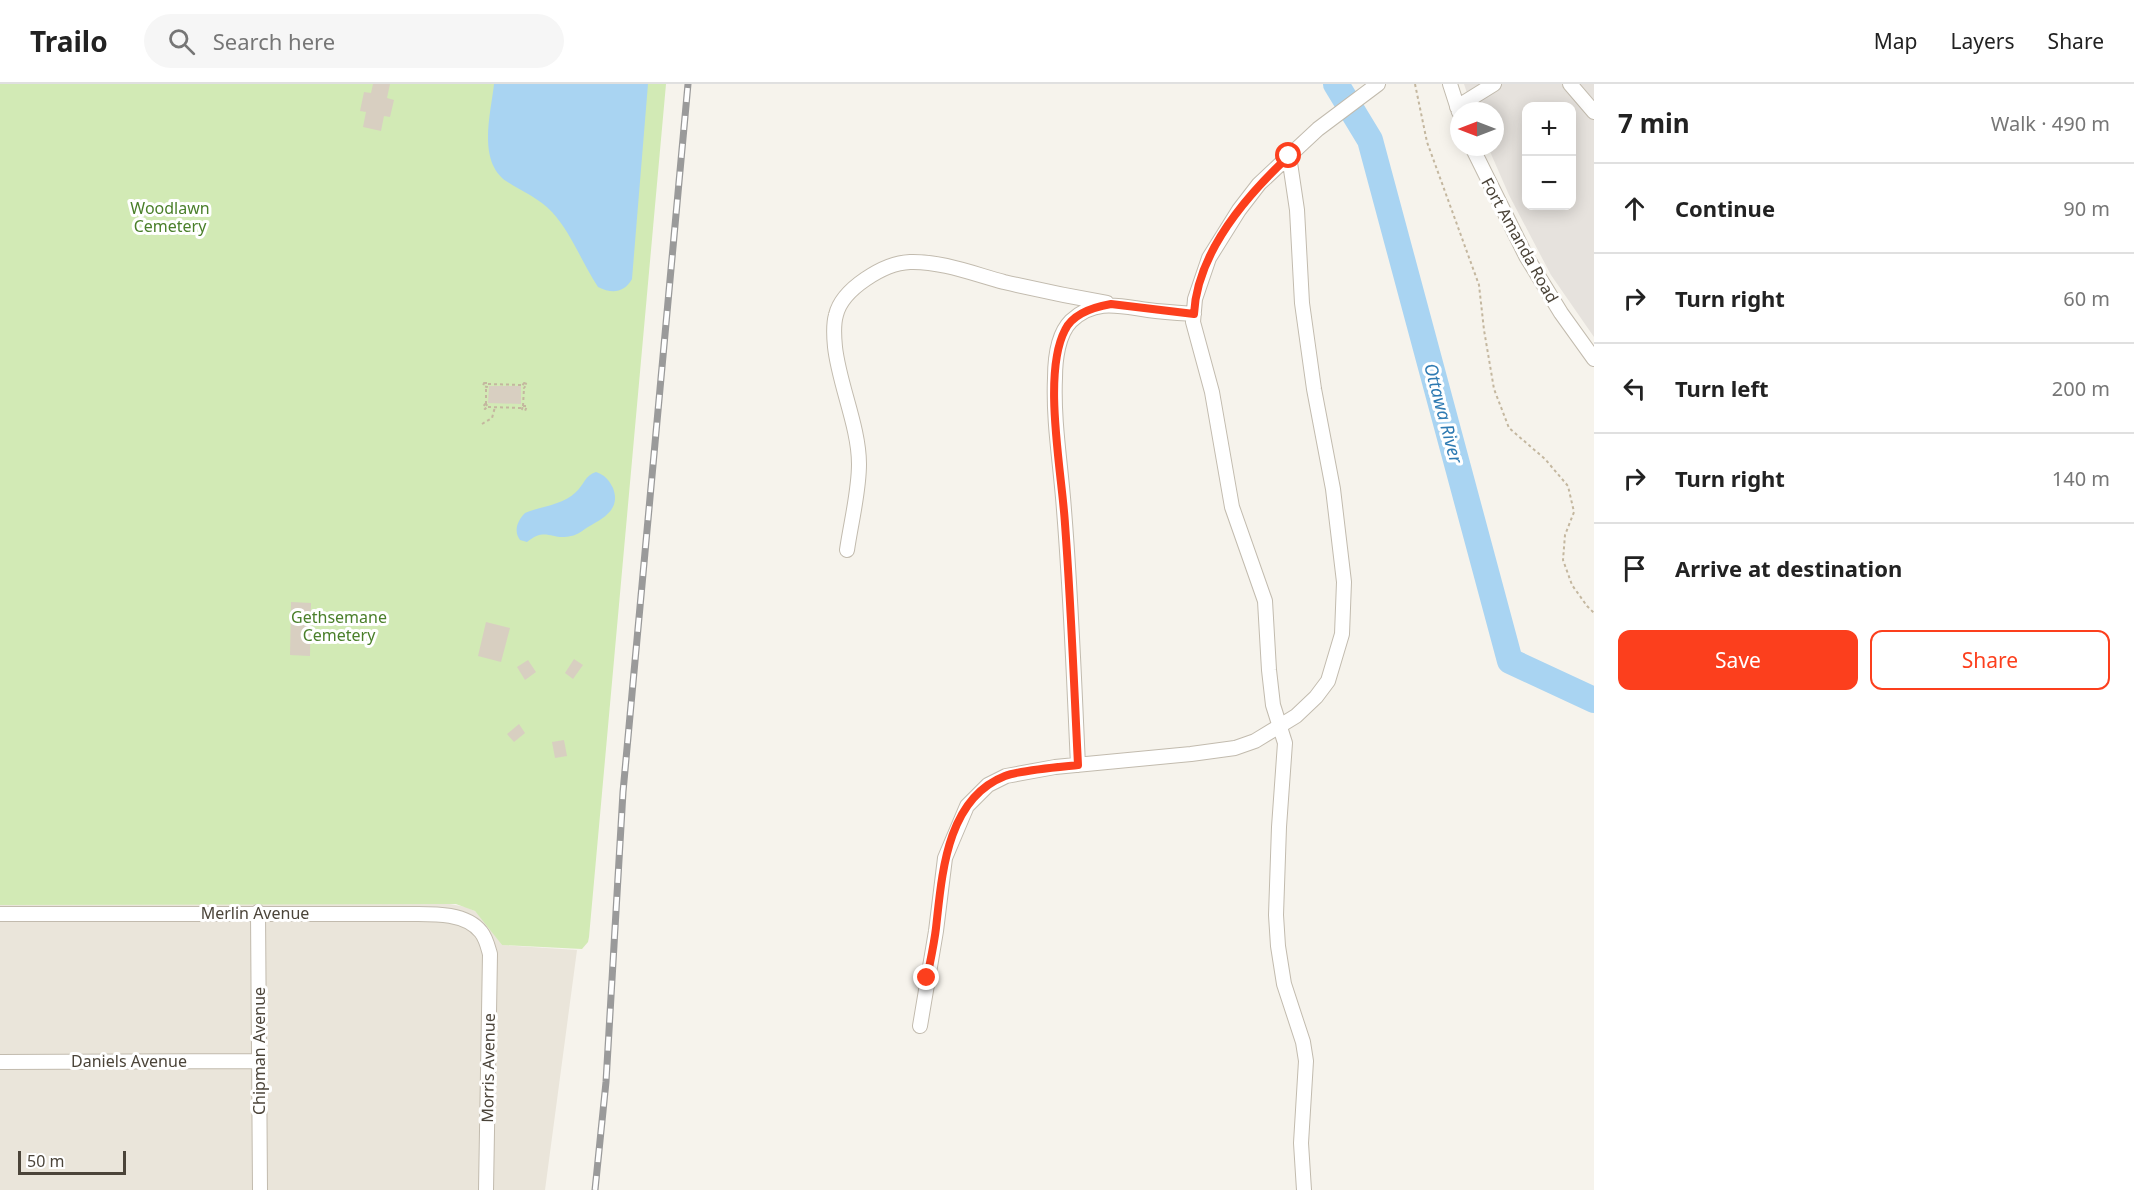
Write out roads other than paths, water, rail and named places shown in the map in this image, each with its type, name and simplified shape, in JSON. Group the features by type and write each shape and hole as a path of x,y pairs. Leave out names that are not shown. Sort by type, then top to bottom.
{"street":[{"path":"1304,1190 1301,1143 1306,1061 1303,1042 1284,984 1276,915 1276,871 1285,743 1273,705 1265,602 1232,507 1212,392 1197,342 1195,299 1209,258 1239,210 1259,184 1318,129 1378,84"},
{"path":"1450,84 1456,102"},
{"path":"1468,102 1494,84"},
{"path":"1570,84 1594,112"},
{"path":"920,1026 936,931 945,858 967,806 988,785 1005,776 1078,765 1235,748 1255,741 1296,716 1316,698 1328,681 1342,634 1344,608 1338,521 1314,389 1302,303 1297,210 1289,156"},
{"name":"Fort Amanda Road","path":"1476,156 1526,256 1561,313 1594,359"},
{"path":"847,550 859,463 834,330 836,315 842,303 858,285 883,268 902,263 920,263 941,266 1027,288 1111,304 1194,314"},
{"path":"1078,765 1064,508 1054,405 1055,375 1058,351 1065,330 1071,321 1084,312 1111,304"},
{"name":"Merlin Avenue","path":"0,914 258,912 441,914 468,922 481,931 490,954"},
{"name":"Chipman Avenue","path":"258,912 260,1190"},
{"name":"Morris Avenue","path":"486,1186 490,954"},
{"name":"Daniels Avenue","path":"0,1062 258,1061"}],"water":[{"path":"494,84 648,84 632,279 621,290 608,291 598,287 552,212 536,199 506,181 497,172 491,161 488,136"},
{"path":"596,472 608,480 613,488 615,502 610,512 574,535 559,537 544,534 527,542 520,540 517,526 525,513 565,500 576,492 589,475"}],"waterway":[{"name":"Ottawa River","path":"1336,84 1370,140 1510,661 1594,700"}],"railway":[{"path":"595,1190 606,1082 623,792 688,84"}],"park label":[{"name":"Woodlawn Cemetery","path":"170,217"},
{"name":"Gethsemane Cemetery","path":"339,626"}]}
